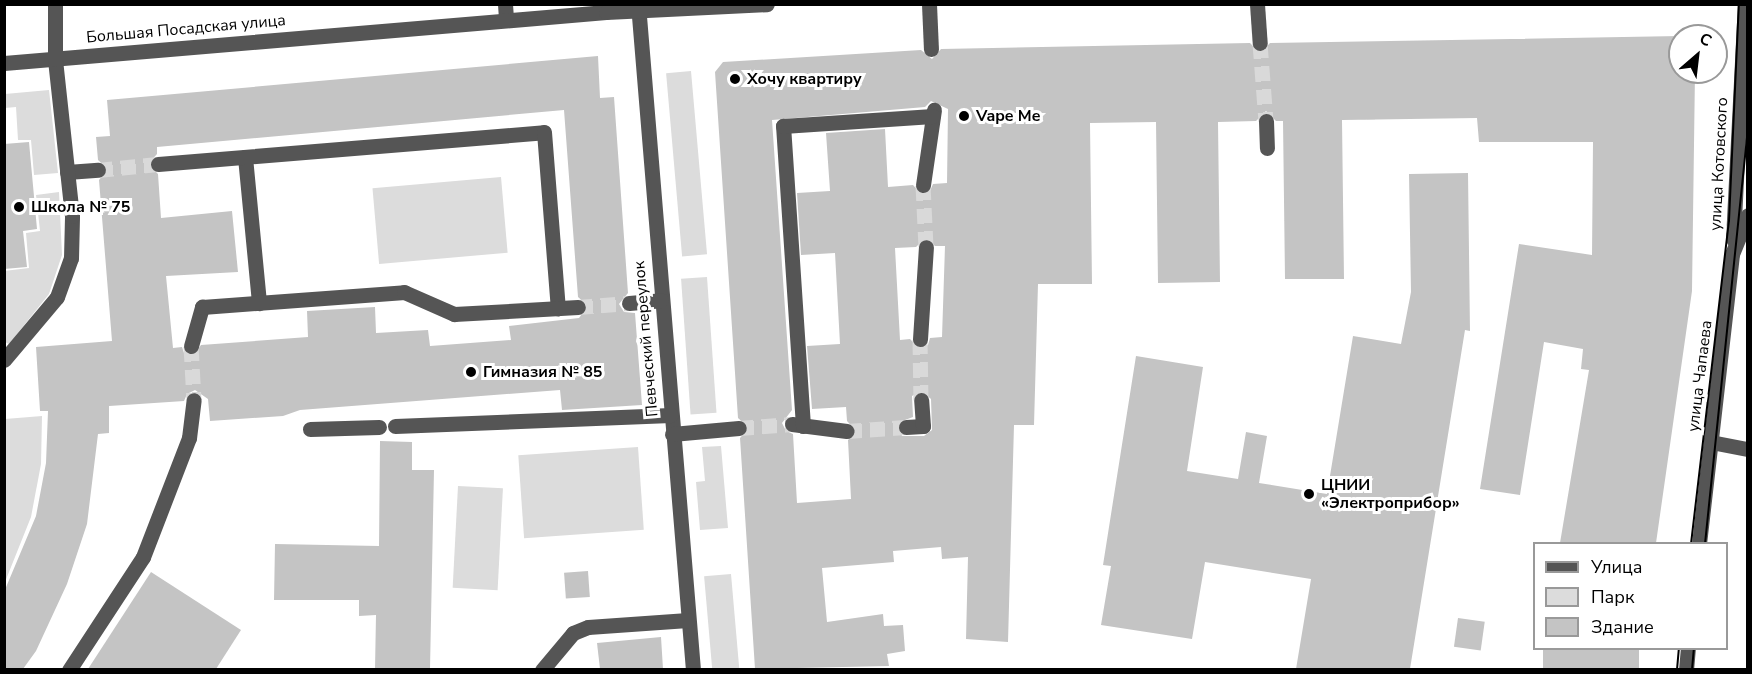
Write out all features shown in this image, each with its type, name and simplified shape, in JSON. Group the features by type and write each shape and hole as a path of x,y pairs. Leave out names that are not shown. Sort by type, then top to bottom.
{"street":[{"path":"4,360 57,297 71,258 67,172 55,59 55,4"},
{"name":"Большая Посадская улица","path":"4,63 506,12 767,4"},
{"path":"929,4 931,49"},
{"path":"1257,4 1260,43"},
{"name":"улица Котовского","path":"1732,254 1745,4"},
{"name":"Певческий переулок","path":"638,8 693,669"},
{"path":"848,431 798,425 783,126 934,113 923,185"},
{"path":"1266,121 1268,148"},
{"path":"158,164 544,132 558,308"},
{"path":"245,157 259,303"},
{"path":"67,172 98,170"},
{"name":"улица Чапаева","path":"1699,542 1732,254 1748,215"},
{"path":"920,339 926,247"},
{"path":"191,346 202,307 404,292 454,314 578,307"},
{"path":"629,303 661,300"},
{"path":"69,669 144,557 189,438 194,400"},
{"path":"906,427 923,426 921,400"},
{"path":"395,426 671,415"},
{"path":"310,429 379,427"},
{"path":"672,434 739,428"},
{"path":"1711,442 1748,449"},
{"path":"542,669 573,633 588,627 688,620"},
{"path":"1686,669 1688,650"}],"green space":[{"path":"691,71 707,254 682,256 666,73"},
{"path":"49,90 58,173 34,175 31,140 18,140 16,107 5,108 5,94"},
{"path":"501,177 508,253 379,264 372,188"},
{"path":"59,192 62,255 49,294 9,344 5,342 4,271 29,268 26,233 40,231 36,195"},
{"path":"707,277 716,413 691,414 681,279"},
{"path":"42,416 41,464 31,517 5,582 5,419"},
{"path":"721,446 728,528 700,530 696,482 705,481 702,447"},
{"path":"638,447 644,530 524,538 518,455"},
{"path":"458,486 503,488 498,590 453,588"},
{"path":"731,574 739,669 712,670 704,576"}],"building":[{"path":"1668,36 1668,84 1695,84 1692,291 1656,542 1560,542 1589,370 1581,369 1583,349 1544,342 1520,495 1480,489 1519,244 1592,255 1593,142 1479,142 1477,118 1342,120 1344,279 1285,279 1283,121 1276,121 1266,111 1256,121 1218,122 1220,282 1158,283 1156,122 1090,123 1092,284 1038,284 1034,425 1014,425 1008,642 966,639 968,557 942,559 941,547 893,551 894,562 822,568 827,622 883,614 884,626 903,625 905,651 887,654 889,666 755,669 740,438 749,428 738,418 715,72 723,62 921,50 932,59 941,49 1250,43 1260,53 1270,43","holes":["931,101 948,109 947,183 933,184 930,191 922,195 913,185 888,187 885,129 826,133 830,191 797,193 801,255 835,253 840,344 807,346 812,409 846,407 847,421 857,432 848,440 851,499 797,503 793,434 786,431 782,423 792,410 772,120 925,107","926,237 935,246 945,246 942,337 930,338 928,345 920,349 910,339 900,340 895,248 916,247","921,390 931,399 932,430 924,436 902,436 897,423 913,417 912,396"]},
{"path":"598,56 600,98 614,97 628,293 619,304 624,312 635,313 642,405 562,410 560,390 300,410 283,416 210,421 208,399 195,390 187,394 184,401 109,406 109,433 98,434 87,524 67,584 36,651 23,669 4,669 4,592 36,516 46,463 48,411 40,411 36,347 112,341 99,180 108,169 98,160 96,137 110,136 107,100","holes":["564,110 578,297 588,306 579,318 509,326 511,340 430,346 428,330 376,333 375,307 307,311 308,337 201,345 193,356 184,353 182,347 173,348 166,276 238,272 232,211 161,218 158,174 148,164 157,154 157,147"]},
{"name":"Школа № 75","path":"29,142 37,229 23,231 27,267 4,269 4,144"},
{"path":"1468,173 1470,331 1465,330 1410,669 1296,669 1311,579 1205,562 1192,639 1101,625 1111,566 1103,565 1136,356 1203,367 1187,471 1238,479 1246,432 1267,436 1259,483 1327,494 1353,336 1401,344 1411,292 1409,174"},
{"path":"380,441 412,442 412,470 434,470 430,669 375,669 376,615 359,616 359,600 274,600 275,544 379,546"},
{"path":"588,571 590,597 566,599 564,573"},
{"path":"151,572 241,630 216,669 88,669"},
{"path":"1458,618 1485,622 1481,650 1454,647"},
{"path":"661,637 663,669 600,669 597,643"},
{"path":"1543,650 1639,650 1639,669 1543,669"}],"tunnel":[{"path":"1260,43 1266,121"},
{"path":"98,170 158,164"},
{"path":"923,185 926,247"},
{"path":"578,307 629,303"},
{"path":"920,339 921,400"},
{"path":"191,346 194,400"},
{"path":"739,428 792,424"},
{"path":"847,431 906,427"}],"tram line":[{"path":"1691,542 1729,221 1739,4"},
{"path":"1705,542 1748,130"},
{"path":"1677,670 1679,650"},
{"path":"1692,670 1694,650"}],"place":[{"name":"Хочу квартиру","path":"735,79"},
{"name":"Vape Me","path":"964,116"},
{"name":"Школа № 75","path":"19,207"},
{"name":"Гимназия № 85","path":"471,372"},
{"name":"ЦНИИ «Электроприбор»","path":"1309,494"}]}
